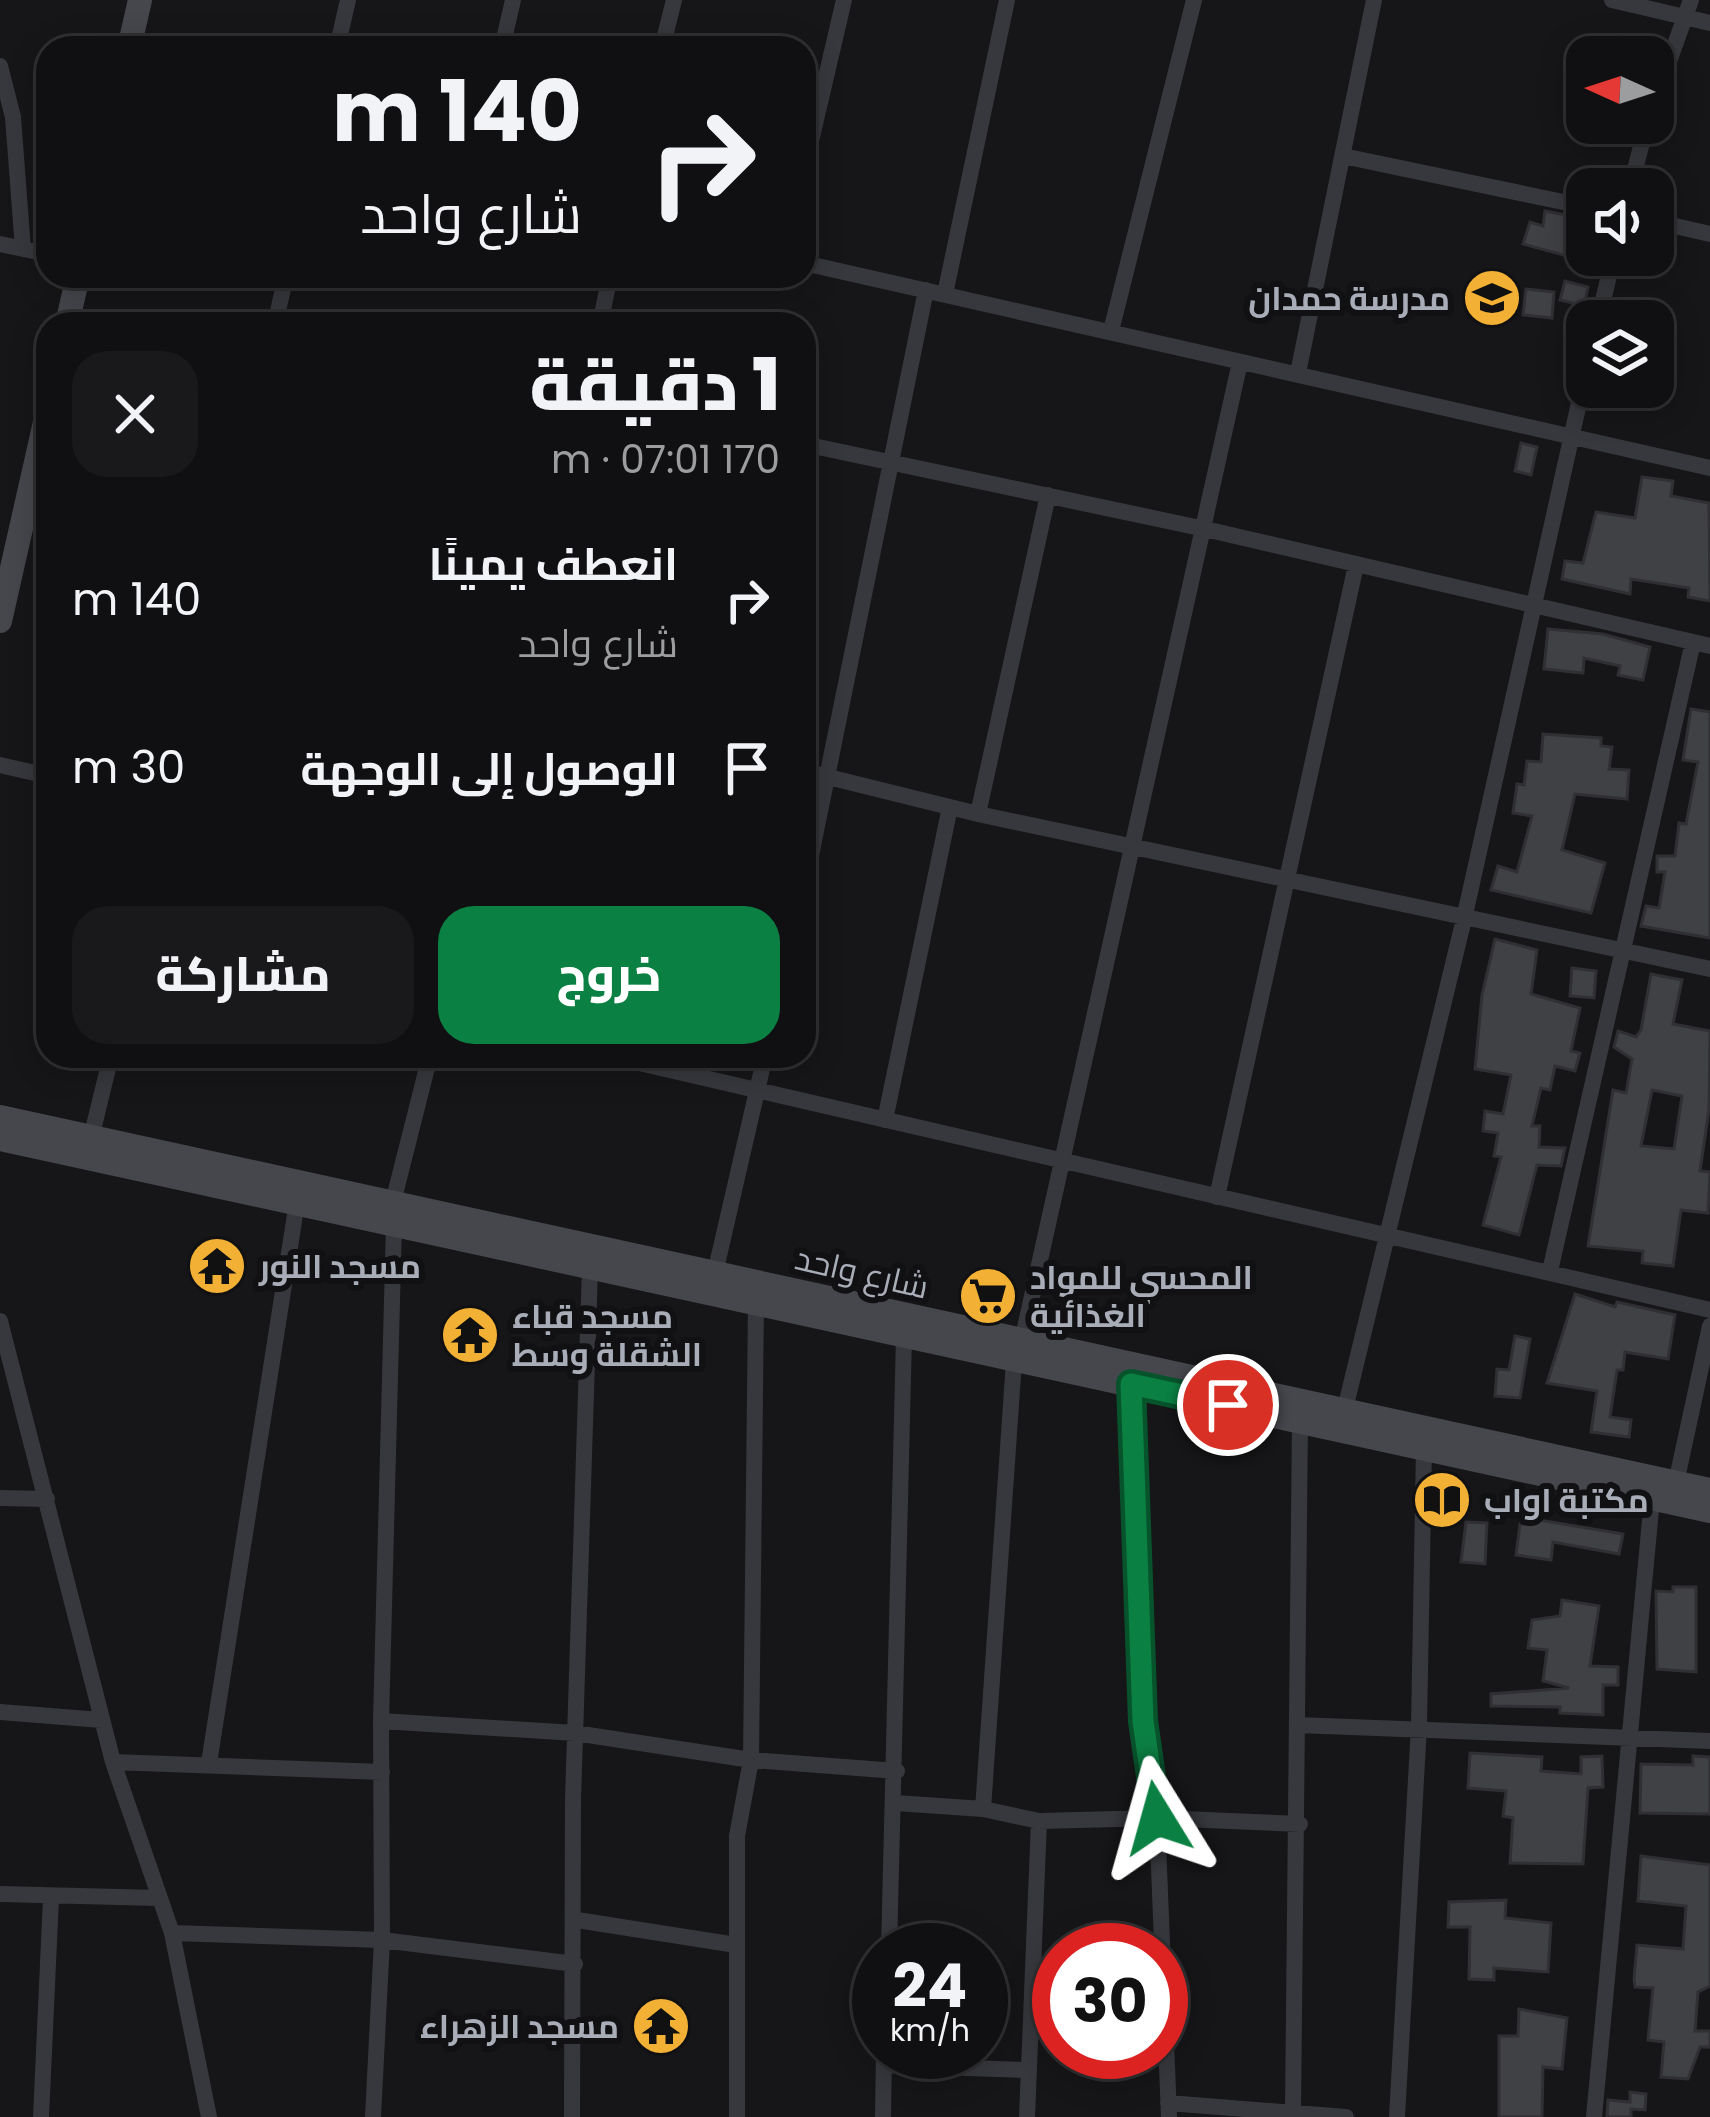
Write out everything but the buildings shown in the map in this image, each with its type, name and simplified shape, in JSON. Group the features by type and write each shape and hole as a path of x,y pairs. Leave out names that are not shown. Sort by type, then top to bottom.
{"street":[{"path":"132,36 140,0"},
{"path":"340,36 347,0"},
{"path":"505,36 513,0"},
{"path":"665,36 674,0"},
{"path":"816,120 844,0"},
{"path":"816,837 890,462 1007,0"},
{"path":"1111,331 1194,0"},
{"path":"1298,373 1374,0"},
{"path":"1612,0 1687,9 1710,23"},
{"path":"1674,46 1687,9"},
{"path":"0,66 23,249"},
{"path":"1343,156 1566,203"},
{"path":"1674,226 1710,234"},
{"path":"0,244 36,252"},
{"path":"816,266 1710,468"},
{"path":"982,1809 1018,1351 1240,362"},
{"path":"1345,1409 1464,919 1577,408"},
{"path":"816,447 1205,529 1701,644 1619,951 1550,1271"},
{"path":"0,621 6,570 36,468"},
{"path":"978,814 1048,495"},
{"path":"1216,1197 1356,565"},
{"path":"0,765 36,773"},
{"path":"816,773 978,814 1710,969"},
{"path":"885,1120 950,807"},
{"path":"92,1134 108,1068"},
{"path":"373,2117 382,1940 381,1721 393,1213 427,1068"},
{"path":"658,1068 1710,1310"},
{"path":"715,1274 762,1068"},
{"name":"شارع واحد","path":"0,1117 92,1134 393,1213 715,1274 1131,1384 1195,1387 1300,1419 1710,1511"},
{"name":"شارع واحد","path":"0,1139 297,1202 393,1213"},
{"path":"209,1763 297,1202"},
{"name":"شارع واحد","path":"529,1241 590,1268 904,1336 1018,1351 1195,1387 1345,1409 1710,1490"},
{"path":"572,2117 575,1733 590,1268"},
{"path":"737,2117 737,1836 751,1760 756,1301"},
{"path":"0,1321 101,1720 172,1933 209,2117"},
{"path":"1676,1483 1710,1326"},
{"path":"890,1923 904,1336"},
{"path":"1131,1384 1143,1721 1157,1818 1169,2110 1292,2111 1346,2117"},
{"path":"1292,2111 1300,1823 1300,1419"},
{"path":"1397,2117 1419,1726 1424,1448"},
{"path":"0,1498 47,1499"},
{"path":"1594,2117 1652,1499"},
{"path":"0,1712 101,1720"},
{"path":"381,1721 575,1733 751,1760 897,1771"},
{"path":"1298,1725 1419,1726 1710,1741"},
{"path":"113,1762 382,1772"},
{"path":"896,1803 982,1809 1039,1821 1157,1818 1300,1823"},
{"path":"1027,2117 1039,1821"},
{"path":"0,1894 159,1898"},
{"path":"41,2117 51,1898"},
{"path":"577,1920 736,1945"},
{"path":"172,1933 382,1940 575,1964"},
{"path":"1008,2069 1027,2070"},
{"path":"883,2117 884,2079"}],"place":[{"name":"مدرسة حمدان","path":"1492,298"},
{"name":"مسجد النور","path":"217,1266"},
{"name":"المحسي للمواد الغذائية","path":"988,1296"},
{"name":"مسجد قباء الشقلة وسط","path":"470,1335"},
{"name":"مكتبة اواب","path":"1442,1500"},
{"name":"مسجد الزهراء","path":"661,2026"}],"route":[{"path":"1157,1818 1143,1721 1131,1384 1228,1405"}]}
